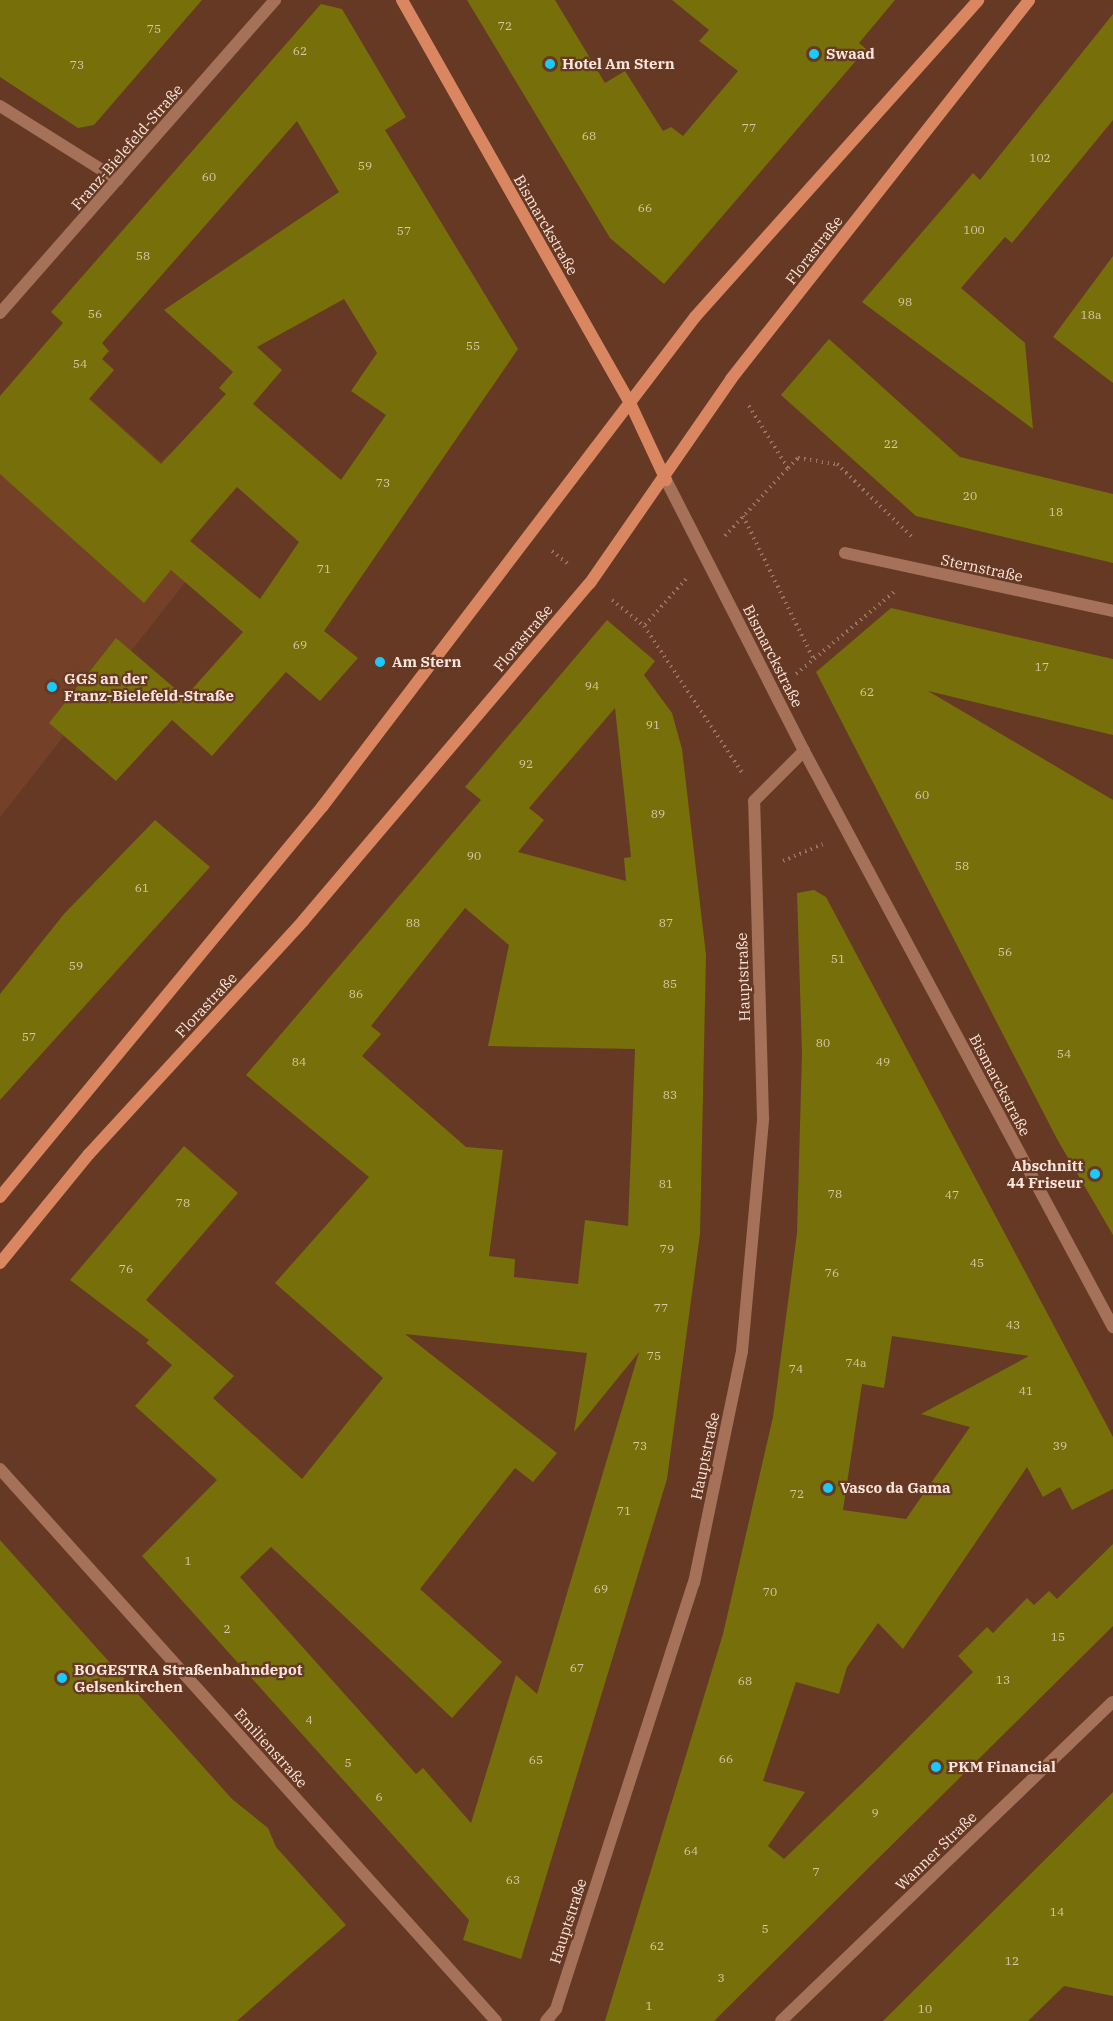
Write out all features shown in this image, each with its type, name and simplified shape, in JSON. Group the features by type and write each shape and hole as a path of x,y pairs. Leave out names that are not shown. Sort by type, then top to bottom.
{"main road":[{"name":"Bismarckstraße","path":"402,0 631,405 666,480"},
{"path":"0,1197 315,816 631,405 695,317 978,0"},
{"name":"Florastraße","path":"0,1263 89,1154 303,921 590,582 666,480 731,379 1029,0"}],"street":[{"name":"Franz-Bielefeld-Straße","path":"0,313 275,0"},
{"path":"0,106 118,180"},
{"name":"Bismarckstraße","path":"666,480 804,751 1113,1328"},
{"name":"Sternstraße","path":"845,553 1113,611"},
{"path":"754,801 804,751"},
{"name":"Hauptstraße","path":"546,2021 556,2009 694,1583 742,1351 763,1119 754,801"},
{"name":"Emilienstraße","path":"0,1469 496,2021"},
{"name":"Wanner Straße","path":"781,2021 1113,1702"}],"path":[{"path":"788,468 798,458 837,464 954,577"},
{"path":"754,801 738,761 644,626 772,484"},
{"path":"743,516 814,660"},
{"path":"775,692 921,570"},
{"path":"755,873 849,833"}],"shaded area":[{"name":"GGS an der Franz-Bielefeld-Straße","path":"39,353 161,462 169,454 195,477 160,516 206,556 0,817 0,398"}],"building":[{"path":"0,0 202,0 94,125 78,128 0,77"},
{"path":"467,0 555,0 605,83 625,71 663,131 671,127 683,136 738,71 699,41 709,30 672,0 895,0 859,43 866,49 664,284 610,238"},
{"path":"321,4 342,9 406,117 385,130 518,349 324,631 358,658 320,701 286,672 212,756 172,720 116,781 49,723 116,638 185,697 243,632 171,570 144,603 0,474 0,396 63,323 51,312","holes":["297,121 339,192 164,310 233,372 219,388 226,394 161,464 89,399 114,370 102,359 109,351 102,343","344,299 377,353 351,391 386,415 341,480 253,404 282,370 257,347","237,487 299,542 260,599 190,541"]},
{"path":"1113,14 1113,120 1012,243 1005,237 961,288 1025,343 1033,429 862,302 973,173 980,180"},
{"path":"1113,256 1113,383 1053,337"},
{"path":"829,339 960,457 1113,494 1113,563 916,516 781,395"},
{"path":"891,608 1113,659 1113,735 928,691 1113,800 1113,1235 1057,1139 816,672"},
{"path":"607,620 655,661 644,675 672,713 682,749 706,955 700,1234 667,1479 521,1959 463,1940 469,1920 142,1556 217,1480 135,1406 172,1365 146,1343 149,1340 70,1280 184,1146 238,1193 146,1300 234,1376 213,1398 302,1479 383,1378 275,1283 369,1177 246,1075 481,800 465,787","holes":["615,708 631,857 624,858 626,881 518,852 544,820 529,808","465,908 509,945 488,1046 635,1049 628,1226 585,1220 578,1284 514,1277 515,1259 489,1256 503,1150 466,1147 362,1056 381,1034 371,1026","405,1334 587,1353 574,1432 639,1352 537,1694 516,1675 471,1823 423,1768 416,1774 240,1577 271,1547 452,1718 502,1662 420,1589 515,1468 533,1482 557,1453"]},
{"path":"155,820 210,867 0,1100 0,994 64,914"},
{"path":"814,890 826,897 1113,1437 1113,1489 1072,1510 1060,1487 1043,1497 1027,1467 903,1649 878,1623 847,1667 839,1694 796,1682 763,1781 805,1792 768,1846 784,1859 880,1766 973,1672 958,1656 987,1627 993,1633 1027,1598 1034,1605 1049,1591 1057,1599 1113,1544 1113,1626 714,2021 605,2021 723,1634 773,1417 797,1233 802,1053 797,893","holes":["892,1336 1029,1356 921,1414 970,1427 906,1519 843,1510 862,1384 884,1388"]},
{"name":"BOGESTRA Straßenbahndepot Gelsenkirchen","path":"0,1540 232,1799 268,1828 276,1847 346,1925 237,2021 0,2021"},
{"path":"1113,1792 1113,1996 1064,1986 1028,2021 883,2021"}],"place":[{"name":"Swaad","path":"814,54"},
{"name":"Hotel Am Stern","path":"550,64"},
{"name":"Am Stern","path":"380,662"},
{"name":"GGS an der Franz-Bielefeld-Straße","path":"52,687"},
{"name":"Abschnitt 44 Friseur","path":"1095,1174"},
{"name":"Vasco da Gama","path":"828,1488"},
{"name":"BOGESTRA Straßenbahndepot Gelsenkirchen","path":"62,1678"},
{"name":"PKM Financial","path":"936,1767"}]}
